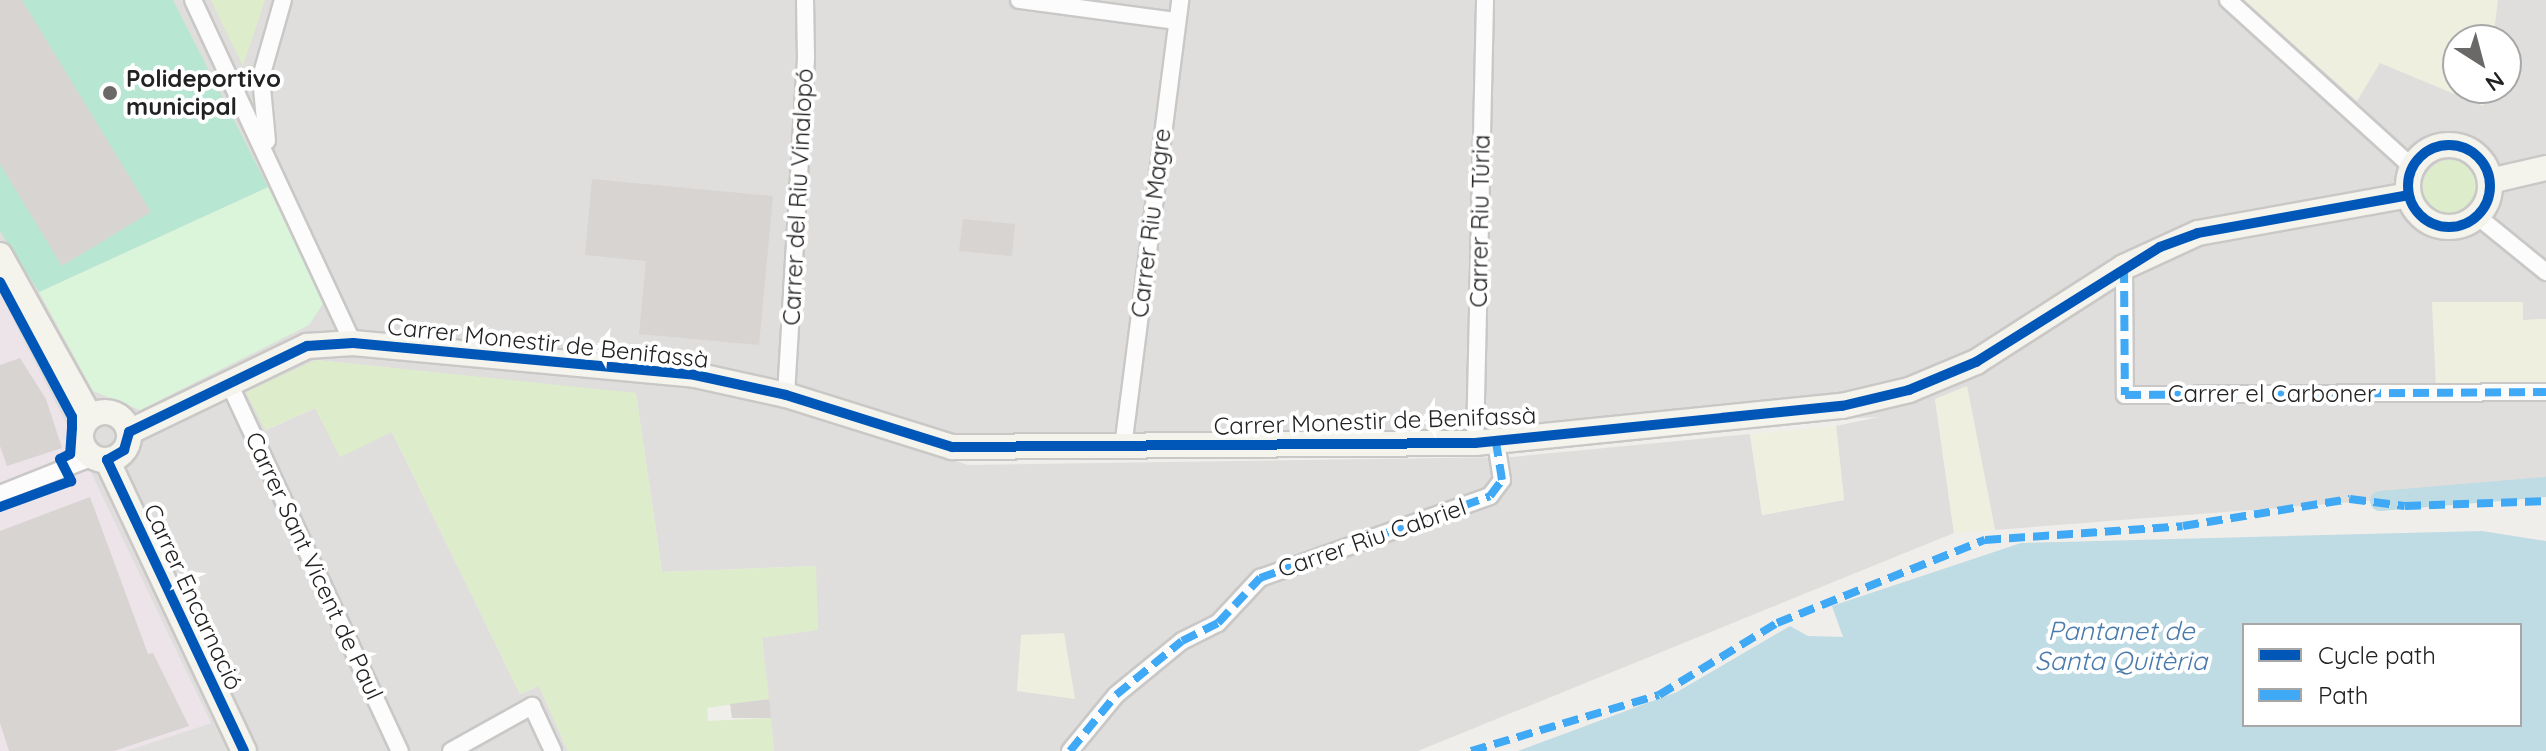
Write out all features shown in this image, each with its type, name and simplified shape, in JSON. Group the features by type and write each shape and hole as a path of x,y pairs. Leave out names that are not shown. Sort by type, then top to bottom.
{"street":[{"path":"193,0 269,154 353,343"},
{"path":"269,154 261,77 283,0"},
{"name":"Carrer del Riu Vinalopó","path":"786,395 806,57 805,0"},
{"path":"1019,0 1177,21"},
{"name":"Carrer Riu Magre","path":"1123,447 1180,0"},
{"name":"Carrer Riu Túria","path":"1485,0 1485,442"},
{"path":"2228,0 2413,168"},
{"path":"231,76 261,77"},
{"path":"2435,148 2464,148 2486,167 2490,181 2477,216 2451,227 2424,219 2409,195 2413,168 2435,148"},
{"path":"2490,181 2546,168"},
{"name":"Carrer Monestir de Benifassà","path":"129,432 228,381 307,346 353,343 695,375 786,395 952,447 1485,442 1842,406 1909,390 1976,362 2124,267 2198,233 2409,195"},
{"path":"2477,216 2546,272"},
{"path":"0,255 90,417"},
{"name":"Carrer el Carboner","path":"2124,267 2125,395 2546,392"},
{"name":"Carrer Sant Vicent de Paul","path":"228,381 400,751"},
{"path":"0,494 124,450 129,432 116,414 90,417"},
{"path":"90,417 81,435 100,458"},
{"name":"Carrer Riu Cabriel","path":"1070,751 1116,695 1182,641 1218,623 1260,578 1490,496 1502,480 1485,442"},
{"name":"Carrer Encarnació","path":"100,458 244,751"},
{"path":"451,751 532,706 553,751"}],"shaded area":[{"path":"0,0 2546,0 2546,319 2523,320 2523,302 2432,303 2546,385 2546,487 1995,530 1967,387 1935,399 1954,533 1418,751 774,751 762,638 816,566 662,572 636,394 316,360 266,430 315,408 392,432 520,694 539,686 568,751 125,751 211,723 0,294","holes":["1879,417 1836,426 1844,500 1762,515 1750,434 1512,457 968,465 953,460"]},
{"path":"0,294 87,464 211,723 125,751 0,751"}],"green space":[{"name":"Polideportivo municipal","path":"0,0 173,0 268,187 39,292 0,231"},
{"path":"211,0 265,0 243,66 222,23"},
{"path":"2244,0 2498,0 2495,24 2442,24 2442,89 2380,63 2357,101"},
{"path":"2450,160 2469,168 2477,187 2469,206 2450,214 2431,206 2423,187 2431,168"},
{"path":"268,187 324,302 309,325 140,410 93,391 39,292"},
{"path":"2432,302 2523,302 2523,320 2546,319 2546,385 2436,388"},
{"path":"316,360 636,393 662,572 816,566 818,630 762,638 769,699 707,708 708,721 771,718 774,751 568,751 539,686 520,694 392,432 340,457 315,408 265,430 246,392"},
{"path":"1967,386 1995,530 1954,533 1935,399"},
{"path":"1836,426 1844,500 1762,515 1750,434"},
{"path":"1064,633 1075,699 1017,691 1021,635"}],"water":[{"name":"Pantanet de Santa Quitèria","path":"2482,531 2546,541 2546,751 1518,751 1677,692 1790,626 1808,636 1843,637 1832,606 2021,543"}],"building":[{"path":"0,0 22,0 151,212 62,266 0,164"},
{"path":"592,179 773,196 759,345 639,334 646,261 585,255"},
{"path":"963,219 1015,224 1012,256 959,251"},
{"path":"20,358 46,399 62,448 7,466 0,446 0,365"},
{"path":"90,497 148,654 153,653 189,726 114,751 9,751 0,723 0,531"},
{"path":"769,699 771,718 732,718 730,704"}],"waterway":[{"path":"2380,501 2546,487"}],"marked path":[{"path":"2124,267 2125,395 2546,392"},
{"path":"1070,751 1116,695 1182,641 1218,623 1260,578 1490,496 1502,480 1496,441"},
{"path":"1471,751 1659,695 1777,623 1985,540 2183,526 2350,499 2405,506 2546,501"}],"cycle path":[{"path":"2449,145 2465,148 2478,157 2487,170 2490,186 2487,202 2478,215 2465,224 2449,227 2433,224 2420,215 2411,202 2408,186 2411,170 2420,157 2433,148 2449,145"},
{"path":"244,751 107,460 124,450 129,432 307,346 353,343 695,375 786,395 952,447 1475,443 1842,406 1909,390 1976,362 2160,247 2198,233 2409,195"},
{"path":"0,282 72,417 70,454 60,459 71,481 0,507"}],"place":[{"name":"Polideportivo municipal","path":"110,93"}]}
